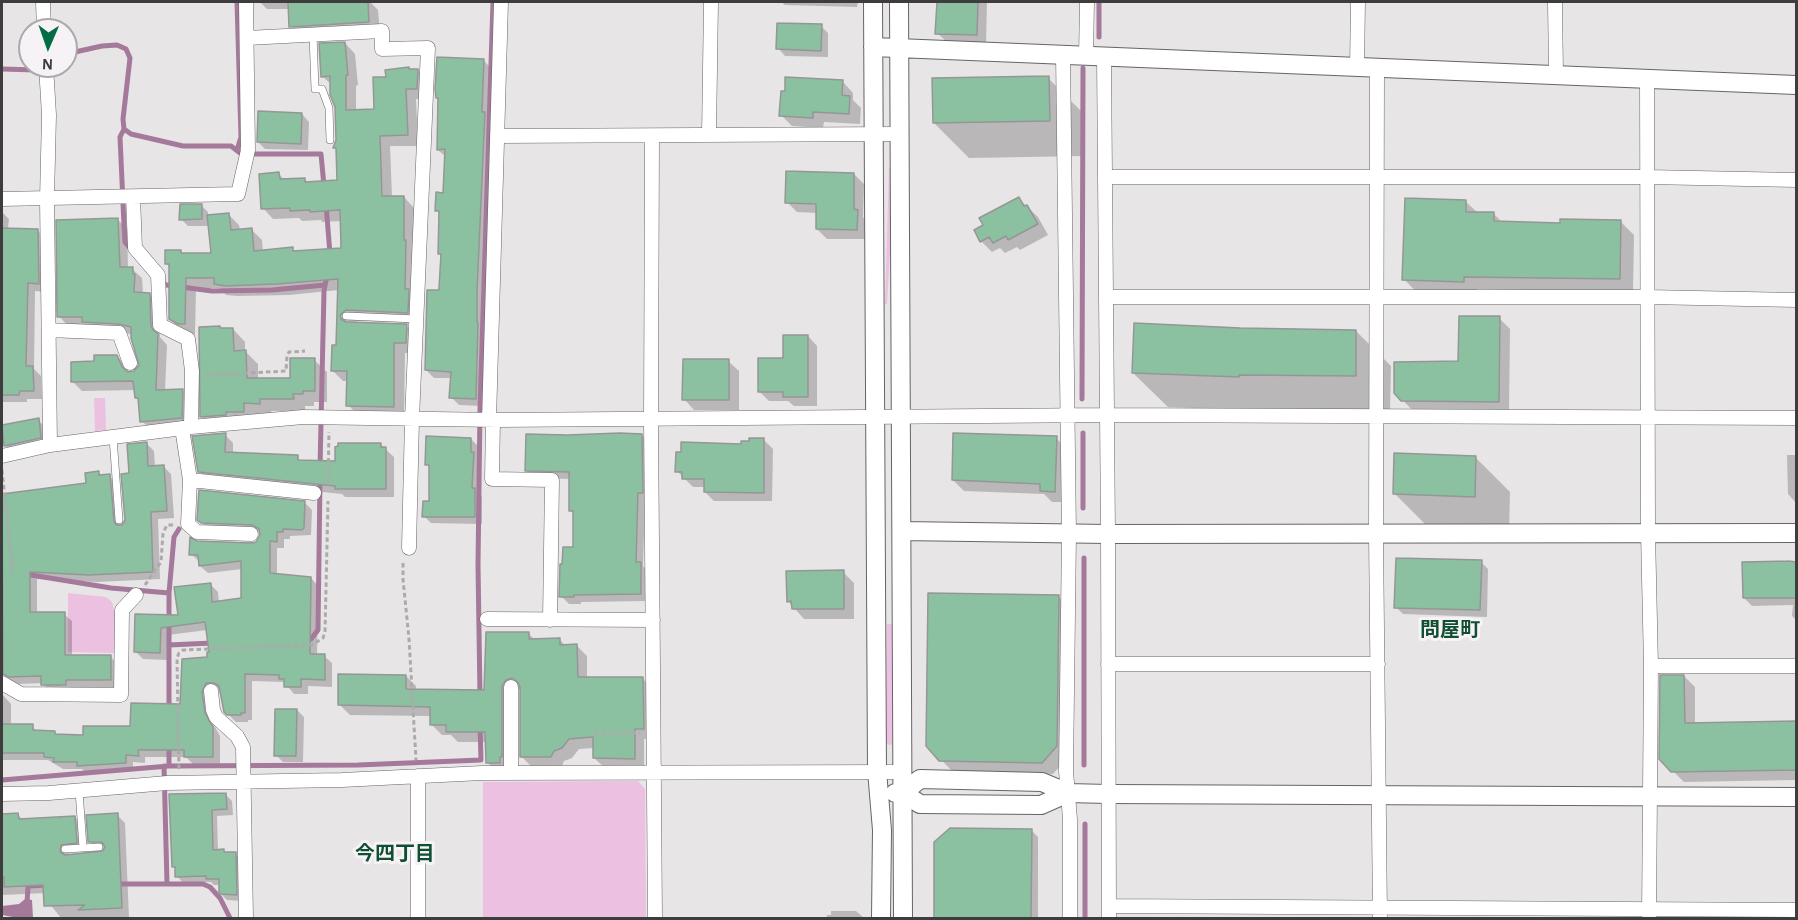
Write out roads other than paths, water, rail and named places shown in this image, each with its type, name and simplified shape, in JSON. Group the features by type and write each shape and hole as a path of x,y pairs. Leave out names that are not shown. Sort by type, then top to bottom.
{"street":[{"path":"43,2 44,18"},
{"path":"2,199 238,194 247,156 246,2"},
{"path":"501,2 485,420 492,480 552,480 550,620"},
{"path":"709,135 711,2"},
{"path":"873,2 877,771 882,830 881,918"},
{"path":"899,2 903,918"},
{"path":"1087,2 1095,56 1106,177 1109,912 1649,913 1797,910"},
{"path":"1356,68 1358,2"},
{"path":"1555,2 1556,74"},
{"path":"247,38 382,31 382,49 428,48 412,418 409,548"},
{"path":"873,47 1797,85"},
{"path":"1063,55 1069,534 1066,771 1070,918"},
{"path":"1377,69 1376,534 1380,913"},
{"path":"47,78 49,115 47,199 50,445"},
{"path":"1647,79 1648,533 1651,666 1649,913"},
{"path":"497,136 900,134"},
{"path":"652,137 651,419 655,918"},
{"path":"1106,177 1647,177 1797,180"},
{"path":"126,197 135,248 158,280 160,325 188,339 192,376 187,427 190,480 188,524 197,532 251,534"},
{"path":"1107,297 1647,297 1797,300"},
{"path":"49,330 119,333 130,363"},
{"path":"2,456 50,445 187,427 324,418 485,420 1107,415 1797,418"},
{"path":"190,480 314,493"},
{"path":"902,531 1069,534 1797,533"},
{"path":"2,683 21,694 121,695 122,610 139,592"},
{"path":"487,620 653,620"},
{"path":"1108,664 1378,664"},
{"path":"1651,666 1797,666"},
{"path":"511,687 511,772"},
{"path":"211,691 216,717 237,736 243,747 246,918"},
{"path":"2,794 243,778 342,780 511,772 903,772"},
{"path":"418,776 418,918"},
{"path":"903,793 920,779 1042,782 1068,793 1108,794 1797,797"},
{"path":"879,793 903,793 920,804 1041,805 1068,793"}],"lane":[{"path":"313,35 315,89 322,89 329,108 330,140"},
{"path":"346,316 416,319"},
{"path":"113,437 119,520"},
{"path":"79,790 82,848"},
{"path":"65,849 99,847"}],"waterway":[{"path":"237,2 241,137 237,150"},
{"path":"480,696 478,565 480,409 493,2"},
{"path":"1099,2 1099,37"},
{"path":"78,51 117,45 126,49 130,58 123,119 124,129 131,134 183,146 231,146 240,153 321,154 324,186"},
{"path":"1082,399 1083,68"},
{"path":"2,69 18,69"},
{"path":"124,129 120,137 125,242 132,250"},
{"path":"326,204 330,254"},
{"path":"320,467 324,291 327,275"},
{"path":"161,281 166,285 212,291 272,290 325,285"},
{"path":"1083,433 1083,508"},
{"path":"306,639 311,639 318,630 320,479"},
{"path":"169,710 169,593 174,537 179,529"},
{"path":"1084,558 1084,765"},
{"path":"25,574 111,588 169,593"},
{"path":"169,645 212,643"},
{"path":"2,780 169,766 358,765 481,760 480,726"},
{"path":"169,744 169,766"},
{"path":"164,766 167,884 203,884 210,887 220,898 230,918"},
{"path":"1085,824 1085,918"},
{"path":"114,884 167,884"},
{"path":"27,904 28,886 48,885"}],"district":[{"name":"問屋町","path":"1450,630"},
{"name":"今四丁目","path":"395,854"}]}
